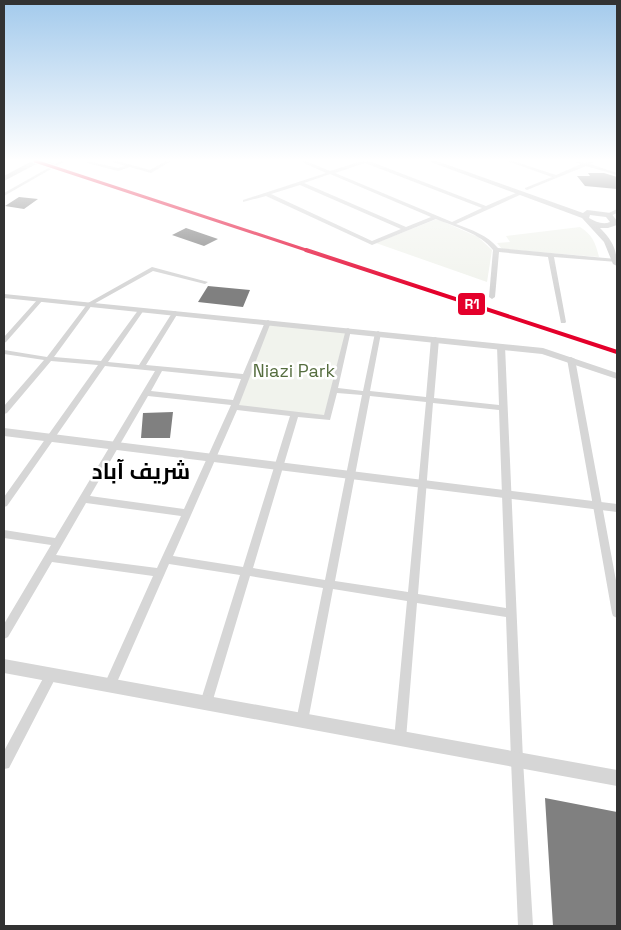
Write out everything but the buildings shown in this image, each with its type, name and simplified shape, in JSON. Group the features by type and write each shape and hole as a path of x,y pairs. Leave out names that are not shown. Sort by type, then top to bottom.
{"main road":[{"path":"558,204 588,216 602,226 616,228"},
{"path":"588,216 608,215 616,228"},
{"path":"588,216 608,241 617,263"}],"street":[{"path":"289,204 372,243 436,217"},
{"path":"349,204 405,229"},
{"path":"406,204 489,241 496,250 492,297"},
{"path":"477,204 486,208"},
{"path":"453,224 494,204"},
{"path":"608,215 617,211"},
{"path":"496,250 617,263"},
{"path":"551,255 563,322"},
{"path":"4,411 49,359 90,304 152,269 205,282"},
{"path":"4,296 543,351 617,376"},
{"path":"4,341 40,300"},
{"path":"4,504 141,310"},
{"path":"141,367 175,313"},
{"path":"110,685 211,458 268,322"},
{"path":"147,393 327,418 348,330"},
{"path":"302,721 378,333"},
{"path":"400,739 435,339"},
{"path":"501,346 517,760 526,926"},
{"path":"4,352 49,359 246,377"},
{"path":"571,359 617,613"},
{"path":"4,634 160,370"},
{"path":"334,390 503,408"},
{"path":"206,703 295,414"},
{"path":"4,432 617,508"},
{"path":"84,499 186,513"},
{"path":"4,534 58,542"},
{"path":"49,558 160,572"},
{"path":"166,559 511,613"},
{"path":"4,666 617,778"},
{"path":"4,763 50,675"}],"green space":[{"path":"437,219 478,237 492,250 487,282 376,243"},
{"path":"580,227 593,240 599,257 502,249 497,243 510,242 506,236"},
{"name":"Niazi Park","path":"267,322 348,330 327,418 234,407"}],"transit line":[{"name":"R1","path":"167,204 617,352"}],"district":[{"name":"شريف آباد","path":"141,471"}]}
